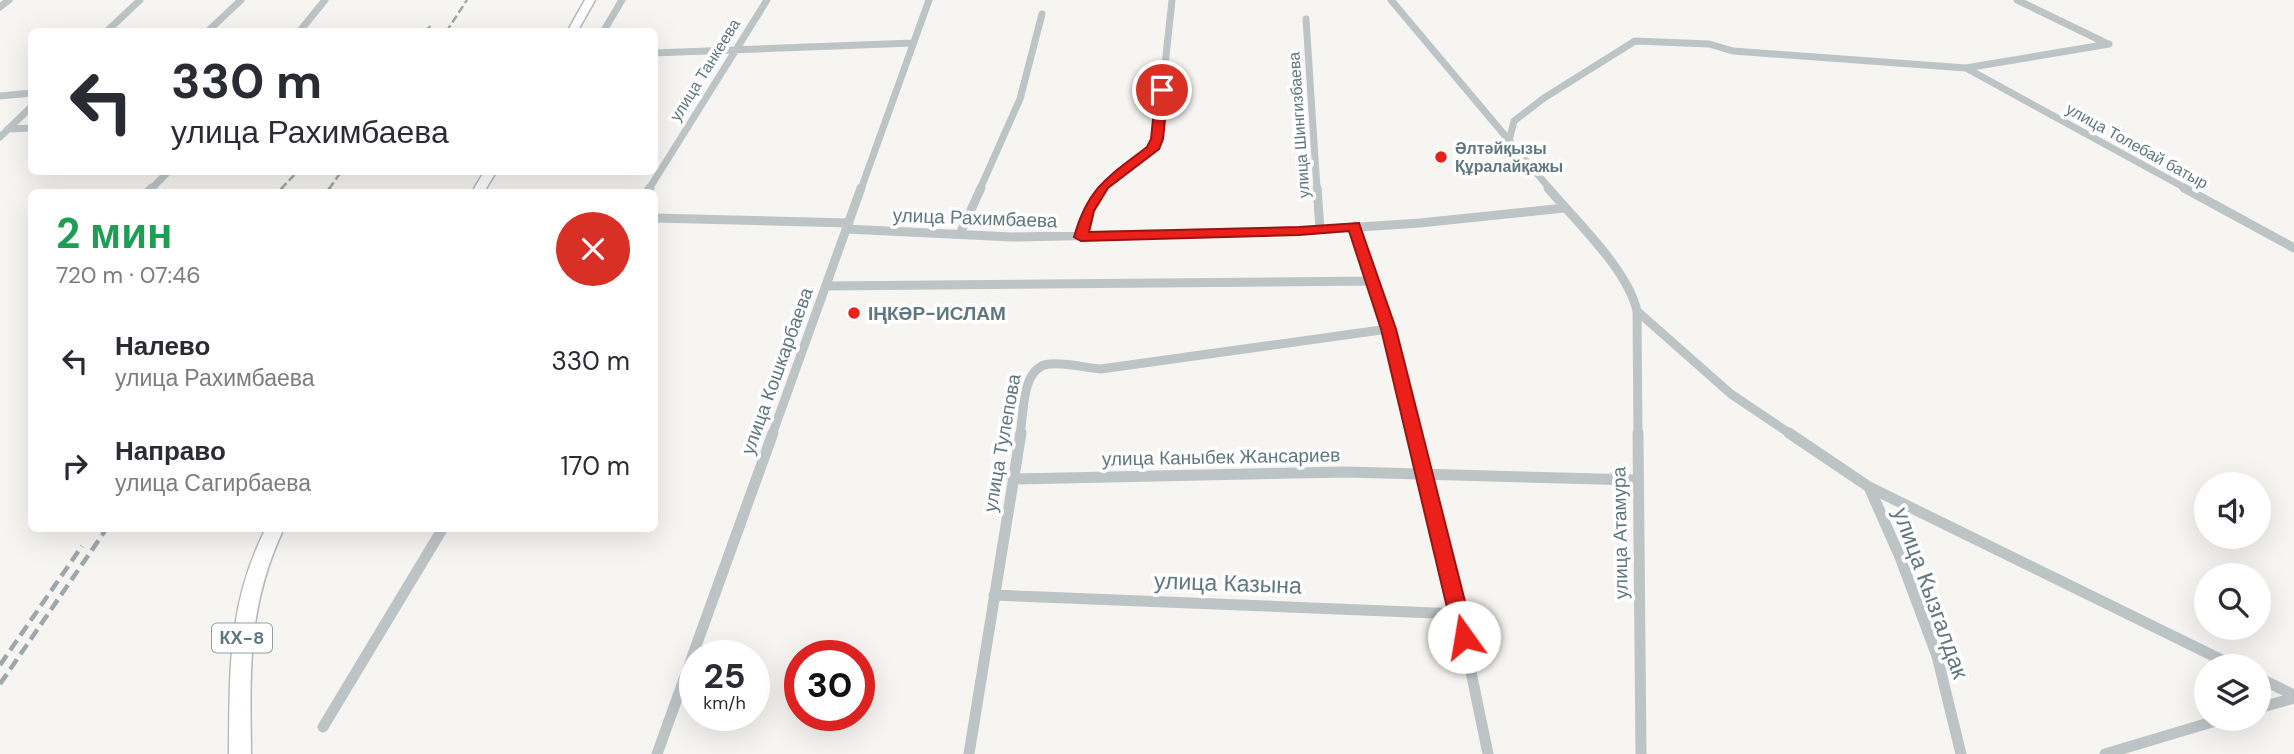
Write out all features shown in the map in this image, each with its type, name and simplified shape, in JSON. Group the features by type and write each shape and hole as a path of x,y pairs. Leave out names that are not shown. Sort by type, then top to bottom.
{"main road":[{"path":"574,28 590,0"},
{"name":"КХ-8","path":"240,754 245,605 258,558 273,532"}],"street":[{"path":"0,7 9,0"},
{"path":"110,28 140,0"},
{"path":"211,28 241,0"},
{"path":"302,28 325,0"},
{"path":"605,28 622,0"},
{"name":"улица Танкеева","path":"658,173 767,0"},
{"name":"улица Кошкарбаева","path":"657,754 929,0"},
{"path":"1081,237 1087,211 1103,186 1153,149 1157,139 1172,0"},
{"path":"1391,0 1622,276 1633,293 1637,312 1731,394 1869,487 2209,654"},
{"path":"1509,141 1514,121 1544,98 1635,41 1709,44 1733,51 1966,68 2109,44 2017,0"},
{"path":"960,234 1020,99 1042,14"},
{"name":"улица Шингизбаева","path":"1306,19 1320,229"},
{"path":"658,53 913,43"},
{"name":"улица Толебай батыр","path":"1966,68 2294,248"},
{"path":"3,94 28,93"},
{"path":"0,137 28,110"},
{"path":"8,129 28,128"},
{"path":"151,189 165,175"},
{"name":"улица Рахимбаева","path":"658,218 848,226 960,234 1081,237 1420,223 1564,208"},
{"path":"1355,226 1388,329 1426,474 1488,754"},
{"path":"826,286 1373,281"},
{"name":"улица Атамура","path":"1637,312 1636,480 1641,754"},
{"name":"улица Тулепова","path":"968,754 1033,368 1040,363 1087,370 1101,369 1388,329"},
{"name":"улица Каныбек Жансариев","path":"1013,479 1347,472 1636,480"},
{"name":"улица Кызгалдак","path":"1869,487 1900,557 1937,656 1961,754"},
{"path":"323,727 441,532"},
{"name":"улица Казына","path":"994,595 1459,614"},
{"path":"2271,684 2294,696"},
{"path":"2271,704 2294,696"},
{"path":"2105,754 2194,727"}],"railway":[{"path":"449,28 467,0"},
{"path":"428,28 432,24"},
{"path":"281,189 294,175"},
{"path":"329,189 339,175"},
{"path":"0,684 104,532"},
{"path":"0,665 82,546"}],"place":[{"name":"Әлтәйқызы Құралайқажы","path":"1441,157"},
{"name":"ІҢКӘР-ИСЛАМ","path":"854,313"}],"route":[{"path":"1162,90 1157,139 1153,149 1103,186 1087,211 1081,237 1299,231 1355,226 1388,329 1464,637"}]}
